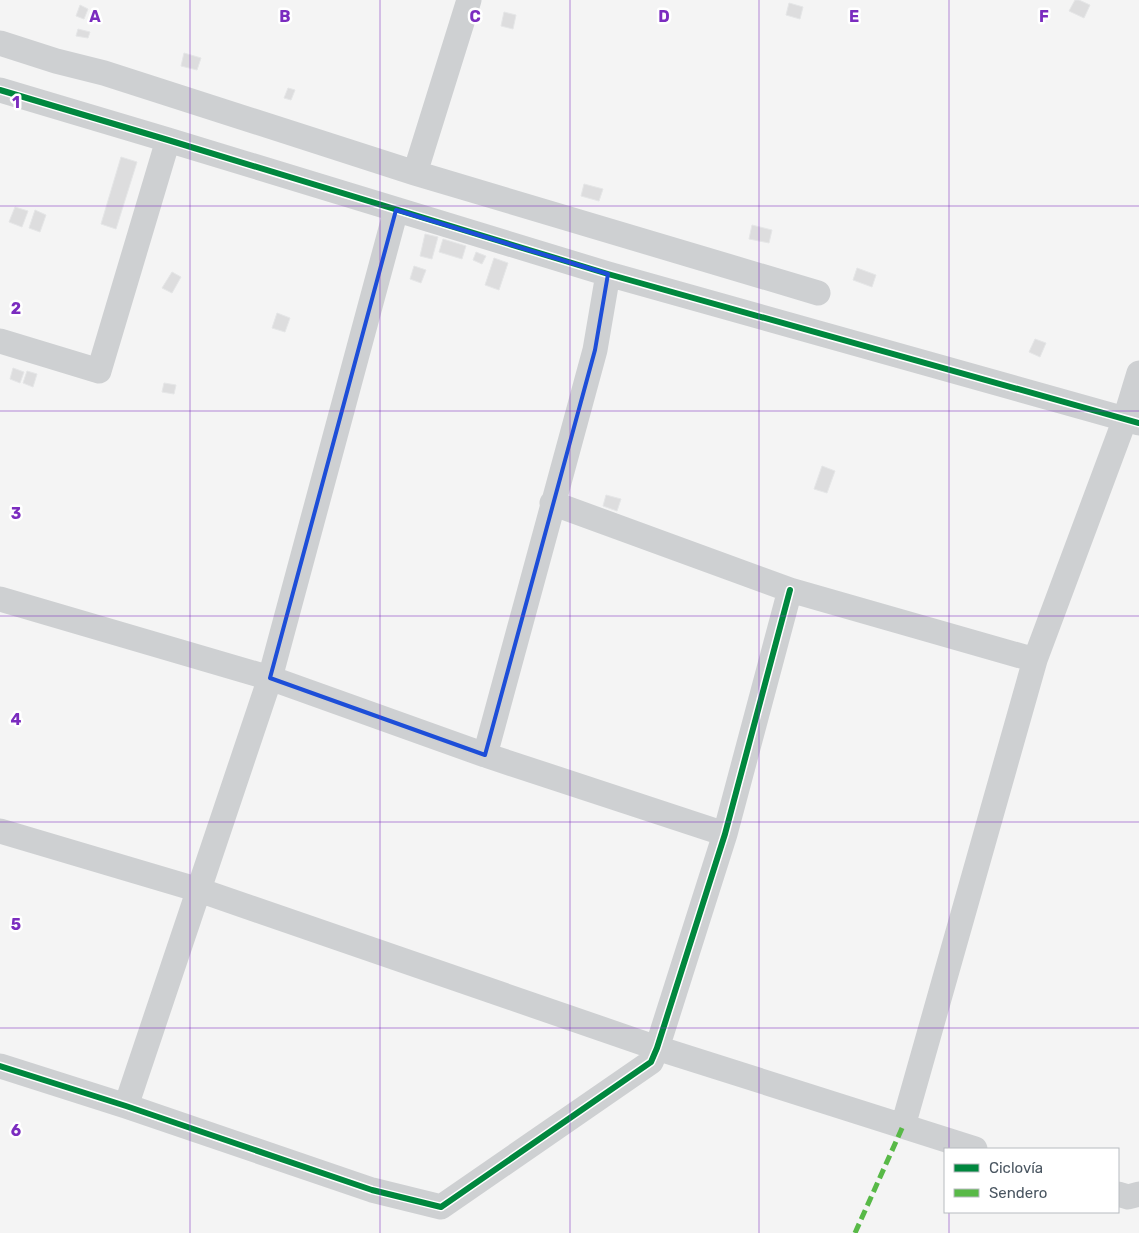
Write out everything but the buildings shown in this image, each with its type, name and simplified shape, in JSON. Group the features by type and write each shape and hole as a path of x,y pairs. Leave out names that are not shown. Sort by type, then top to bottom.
{"street":[{"path":"415,173 469,0"},
{"path":"0,43 56,61 104,73 415,173 444,180 818,293"},
{"path":"0,90 608,274 1132,421"},
{"path":"0,341 99,371 168,140"},
{"path":"126,1106 270,678 396,210"},
{"path":"485,755 595,350 608,274"},
{"path":"903,1126 1036,660 1132,421 1139,373"},
{"path":"552,503 790,590 1036,660"},
{"path":"0,1066 126,1106 372,1190 441,1207 651,1062 725,834 790,590"},
{"path":"0,599 270,678 485,755 725,834"},
{"path":"0,832 199,890 657,1048 973,1148"},
{"path":"1119,1194 1128,1197 1139,1194"}],"highlighted area":[{"path":"396,210 608,274 595,350 485,755 270,678"}],"marked path":[{"path":"855,1233 903,1126"}],"cycle path":[{"path":"0,90 608,274 1139,423"},
{"path":"0,1066 126,1106 372,1190 441,1207 651,1062 725,834 790,590"}]}
